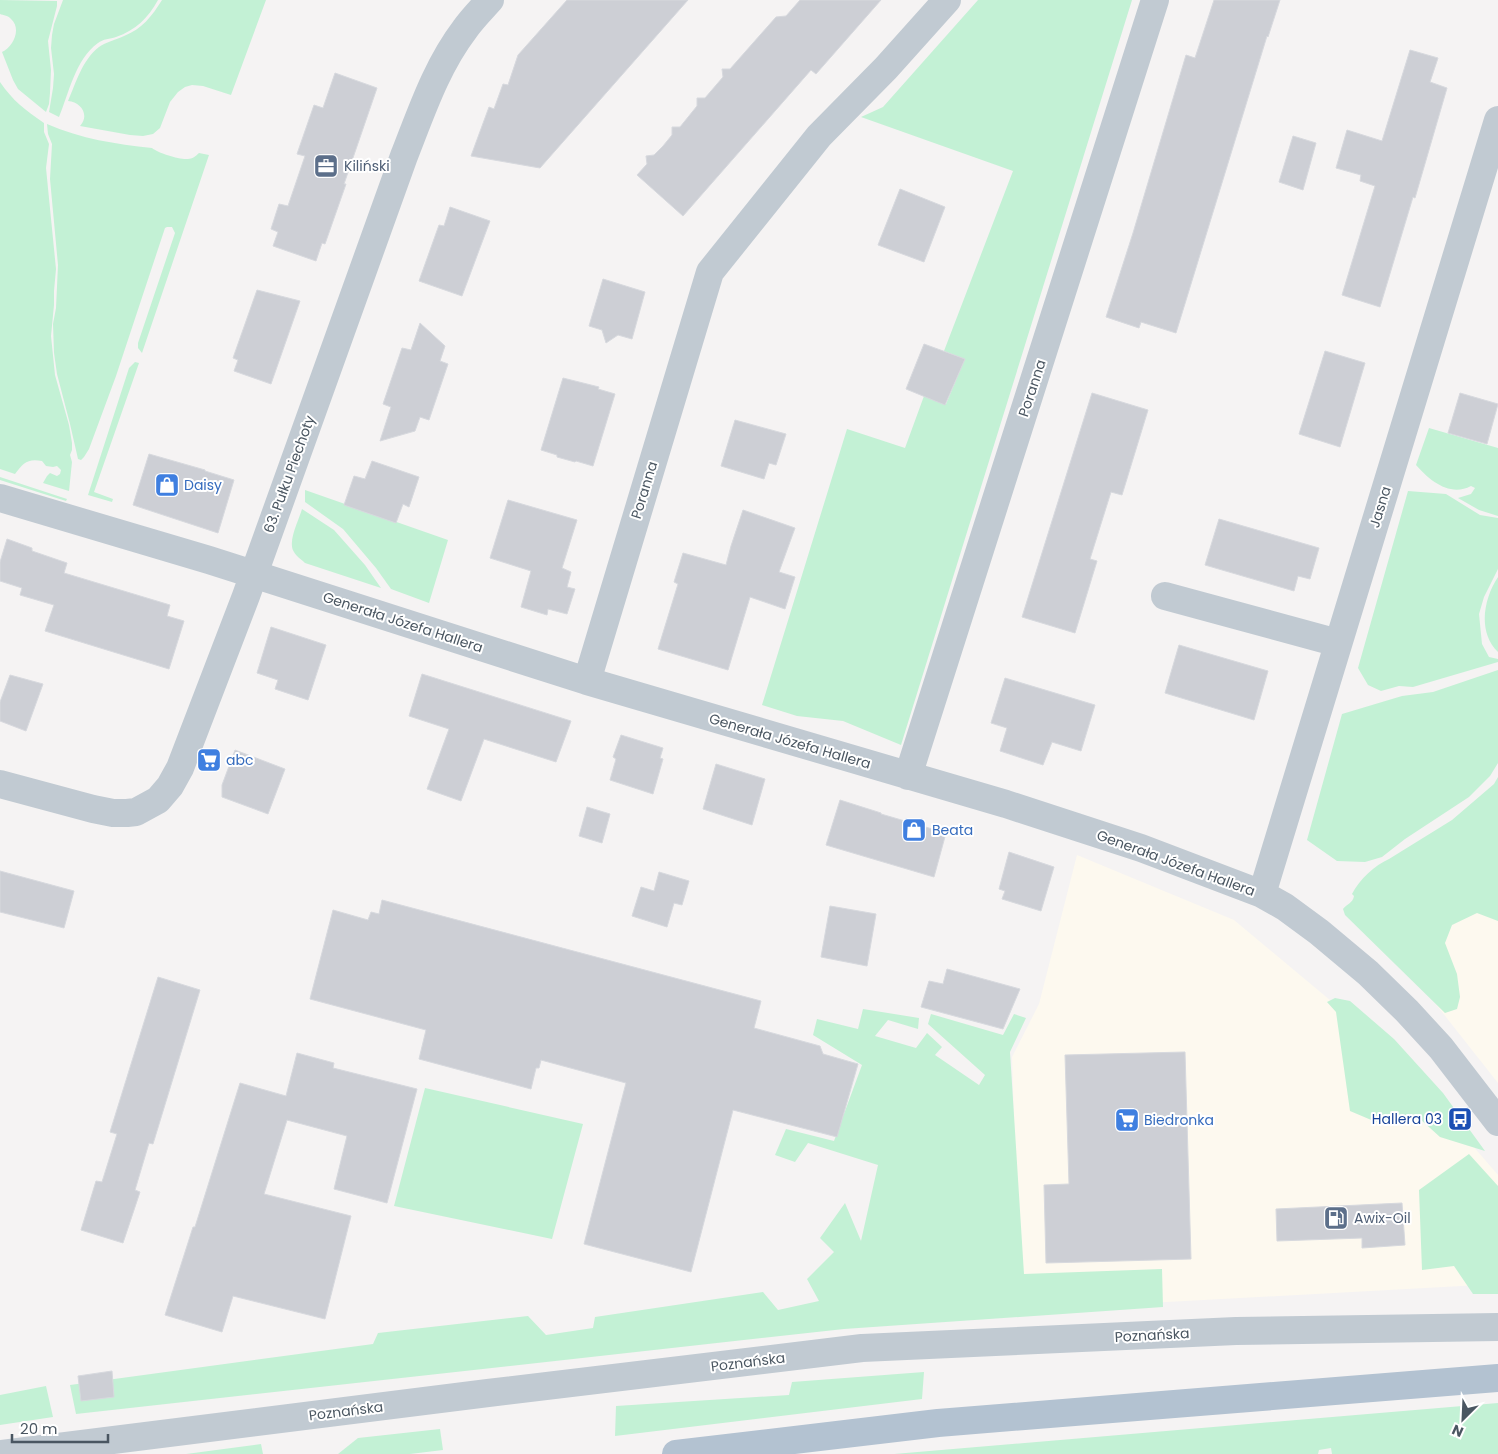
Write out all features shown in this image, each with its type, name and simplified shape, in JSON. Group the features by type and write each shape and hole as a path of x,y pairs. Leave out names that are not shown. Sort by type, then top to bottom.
{"main road":[{"path":"676,1454 938,1423 1498,1378"}],"street":[{"name":"63. Pułku Piechoty","path":"0,784 113,813 136,812 158,800 170,786 180,768 254,575 426,98 465,28 490,0"},
{"name":"Poranna","path":"587,681 710,272 819,136 886,68 947,0"},
{"name":"Poranna","path":"908,776 1155,0"},
{"name":"Jasna","path":"1262,894 1498,120"},
{"name":"Generała Józefa Hallera","path":"0,498 254,575 587,681 1006,804 1141,848 1262,894 1285,907 1319,932 1368,973 1441,1048 1498,1122"},
{"path":"1165,596 1338,643"},
{"name":"Poznańska","path":"2,1454 862,1348 1236,1332 1498,1327"}],"shaded area":[{"path":"1077,855 1234,920 1391,1051 1498,1175 1498,1284 1020,1310 1012,1057 1039,1004"},
{"path":"1498,896 1498,1083 1416,979 1413,899"}],"green space":[{"path":"0,0 57,1 48,41 51,70 49,104 46,112 18,89 13,80 2,52 13,42 16,28 10,18 0,14"},
{"path":"63,0 158,0 146,18 135,27 116,37 100,42 90,50 78,68 59,117 49,112 54,74 51,48 54,24"},
{"path":"162,0 266,0 231,95 203,86 192,85 185,87 170,102 160,128 153,134 143,136 130,135 80,126 84,118 83,110 77,104 68,101 88,58 102,45 141,26"},
{"path":"978,0 1132,0 901,745 843,721 797,716 762,705 847,429 905,448 924,396 946,404 965,359 944,351 1013,171 861,117 883,107"},
{"path":"0,82 20,105 44,123 44,132 49,144 46,168 56,269 51,336 55,375 72,443 69,491 43,483 50,473 57,476 61,470 57,466 46,466 42,461 33,460 26,462 15,474 0,469"},
{"path":"47,124 73,134 125,145 152,148 164,154 184,159 191,158 199,153 209,155 142,353 138,348 138,343 175,233 172,227 165,228 116,376 89,449 81,460 78,459 57,374 54,353 53,324 56,308 58,265 50,179 52,144"},
{"path":"135,362 139,363 94,492 113,499 112,502 88,495 129,368"},
{"path":"1429,428 1498,448 1498,516 1479,510 1458,498 1471,494 1475,488 1471,486 1456,490 1441,486 1416,465"},
{"path":"0,477 67,499 66,501 0,480"},
{"path":"305,490 448,540 429,603 391,589 343,529 305,502"},
{"path":"1408,491 1446,494 1480,515 1498,518 1498,569 1484,597 1479,614 1482,644 1489,657 1498,659 1498,662 1413,687 1399,686 1381,691 1368,685 1358,668"},
{"path":"302,509 334,530 365,565 381,588 305,563 294,552 292,543 294,531"},
{"path":"1498,577 1498,652 1491,644 1487,635 1485,615 1489,595"},
{"path":"1498,670 1498,763 1490,776 1469,797 1405,839 1382,857 1365,862 1337,861 1307,840 1342,714 1402,696 1433,692"},
{"path":"1498,777 1498,921 1477,913 1452,925 1445,943 1457,974 1460,997 1457,1009 1445,1013 1345,915 1343,909 1352,900 1354,896 1352,894 1359,883 1373,869 1452,820 1494,784"},
{"path":"1335,998 1350,1001 1394,1039 1443,1093 1485,1151 1440,1137 1420,1119 1376,1122 1350,1111 1336,1012 1327,1002"},
{"path":"863,1009 919,1018 918,1029 888,1020 875,1036 916,1048 927,1033 942,1047 935,1055 979,1085 985,1075 928,1024 931,1014 1003,1035 1014,1014 1026,1018 1010,1052 1024,1274 1162,1269 1163,1307 844,1329 76,1414 70,1385 373,1344 378,1333 528,1316 546,1335 593,1328 595,1317 763,1292 778,1310 819,1301 807,1279 834,1252 820,1238 845,1203 861,1241 878,1165 808,1143 795,1162 775,1155 786,1129 834,1141 862,1065 813,1035 817,1019 858,1029"},
{"path":"425,1088 583,1124 552,1239 394,1206"},
{"path":"1469,1154 1498,1186 1498,1294 1473,1294 1454,1266 1422,1270 1419,1190"},
{"path":"924,1372 922,1399 615,1436 616,1406 789,1395 792,1382"},
{"path":"46,1386 53,1417 0,1425 0,1395"},
{"path":"1498,1403 1498,1454 1332,1454 1331,1448 1319,1450 1318,1454 894,1454"},
{"path":"440,1429 443,1450 410,1454 338,1454 358,1438"},
{"path":"261,1444 263,1454 186,1454"}],"building":[{"path":"567,0 688,0 540,168 471,156 489,107 494,109 503,84 508,85 518,55"},
{"path":"800,0 881,0 816,74 811,70 683,216 637,175 647,164 646,156 654,155 663,146 672,135 672,127 680,127 697,106 697,98 705,98 723,77 722,69 730,69 776,17 786,16"},
{"path":"1214,0 1280,0 1267,36 1176,333 1141,322 1139,328 1106,317 1186,55 1195,58"},
{"path":"1410,50 1438,58 1430,82 1447,88 1415,198 1413,197 1380,307 1342,295 1375,186 1360,181 1361,175 1336,168 1347,130 1382,141"},
{"path":"335,73 377,88 325,244 322,243 316,261 273,246 278,232 271,229 279,204 288,206 305,156 297,154 314,105 323,108"},
{"path":"1293,136 1316,143 1303,190 1279,182"},
{"path":"900,189 945,207 924,262 878,245"},
{"path":"450,207 490,221 462,296 419,281 439,225 444,226"},
{"path":"603,279 645,292 632,339 618,335 606,343 602,330 589,326"},
{"path":"257,290 300,301 271,384 234,371 238,360 233,358"},
{"path":"420,323 445,346 440,361 448,364 429,420 420,417 415,431 380,441 391,407 383,404 402,348 411,350"},
{"path":"924,344 965,359 945,405 906,389"},
{"path":"1325,351 1365,363 1340,447 1299,434"},
{"path":"563,378 599,387 598,389 615,394 593,466 557,457 557,455 541,450"},
{"path":"1092,393 1148,410 1122,495 1111,492 1090,559 1097,561 1075,633 1022,617"},
{"path":"1460,393 1498,404 1487,444 1448,433"},
{"path":"735,420 786,434 776,465 769,463 764,479 721,466"},
{"path":"149,454 234,480 218,533 133,505"},
{"path":"372,461 419,477 409,507 403,504 396,523 344,505 354,476 365,479"},
{"path":"508,500 577,520 562,568 571,572 567,587 575,589 567,614 548,609 547,615 521,607 531,571 490,558"},
{"path":"743,510 795,528 779,572 795,577 785,609 750,597 728,670 658,649 678,584 674,582 683,553 726,565"},
{"path":"1219,519 1319,548 1310,579 1298,576 1294,591 1205,565"},
{"path":"7,539 32,548 32,551 67,563 64,573 170,605 167,616 184,621 169,669 45,631 54,605 20,595 22,588 0,581 0,562"},
{"path":"271,627 326,645 308,700 275,689 278,680 257,673"},
{"path":"1179,645 1268,671 1254,720 1165,693"},
{"path":"422,674 571,721 556,762 484,739 461,801 427,789 449,729 409,716"},
{"path":"10,675 43,684 26,731 0,721 0,702"},
{"path":"1005,678 1095,705 1081,751 1052,742 1043,765 1000,751 1007,728 991,723"},
{"path":"621,735 663,748 660,758 663,759 653,794 610,780 616,759 613,757"},
{"path":"235,750 285,769 268,814 222,797 222,785"},
{"path":"716,764 765,779 752,825 703,809"},
{"path":"840,800 946,833 934,877 826,845"},
{"path":"587,807 610,814 602,843 579,836"},
{"path":"1009,852 1054,867 1041,911 1002,899 1005,891 999,889"},
{"path":"0,871 74,891 64,928 0,912"},
{"path":"659,872 689,881 682,905 674,903 667,927 632,916 641,887 654,891"},
{"path":"382,900 761,1001 754,1028 820,1046 823,1054 858,1064 837,1137 733,1110 691,1272 584,1244 626,1083 541,1060 539,1068 536,1068 531,1089 419,1059 426,1030 310,999 333,910 368,920 371,912 379,914"},
{"path":"830,906 876,914 867,966 821,957"},
{"path":"947,969 1020,989 1003,1029 921,1007 929,981 943,984"},
{"path":"158,977 200,990 153,1144 149,1143 135,1190 140,1192 123,1243 81,1230 96,1181 102,1182 117,1134 110,1132"},
{"name":"Biedronka","path":"1185,1052 1191,1259 1046,1263 1044,1185 1069,1184 1065,1055"},
{"path":"297,1053 334,1063 333,1068 417,1089 387,1203 334,1189 347,1136 287,1120 264,1194 351,1216 325,1319 233,1296 222,1332 165,1315 240,1083 286,1096"},
{"path":"1402,1203 1405,1245 1362,1248 1362,1238 1277,1241 1276,1209"},
{"path":"112,1371 114,1397 81,1401 78,1376"}],"place":[{"name":"Kiliński","path":"326,166"},
{"name":"Daisy","path":"167,485"},
{"name":"abc","path":"209,760"},
{"name":"Beata","path":"914,830"},
{"name":"Hallera 03","path":"1460,1119"},
{"name":"Biedronka","path":"1127,1120"},
{"name":"Awix-Oil","path":"1336,1218"}]}
